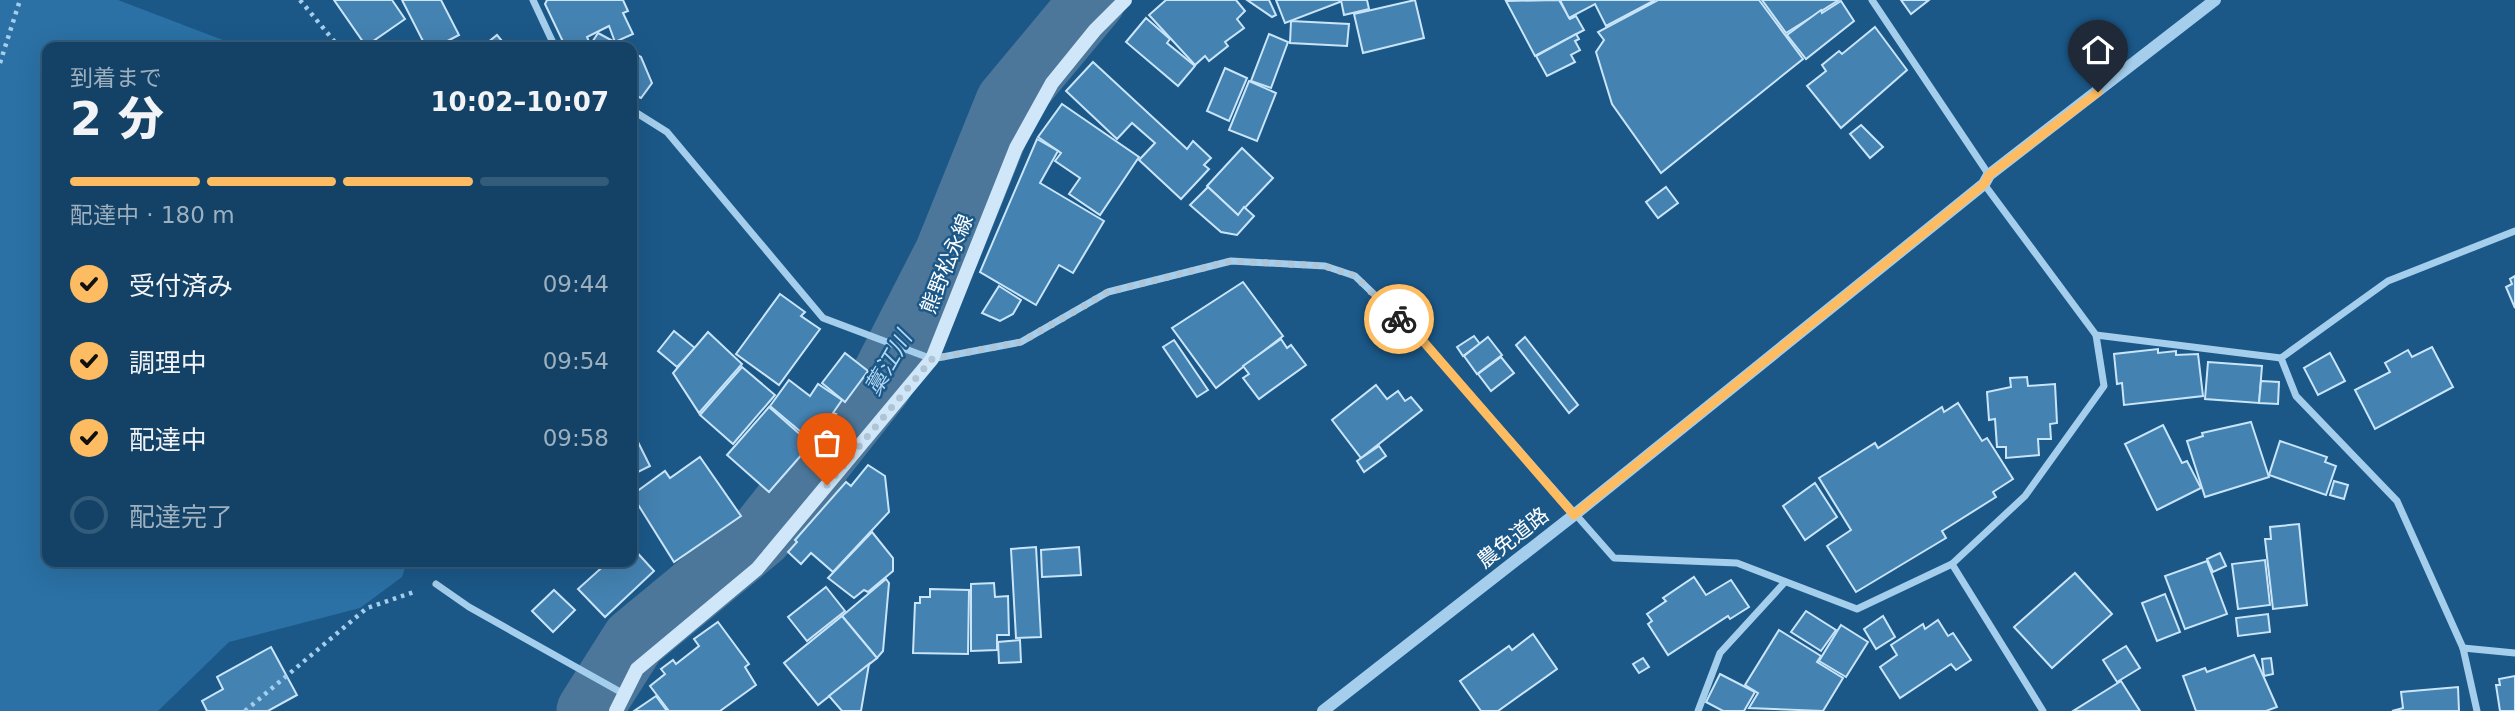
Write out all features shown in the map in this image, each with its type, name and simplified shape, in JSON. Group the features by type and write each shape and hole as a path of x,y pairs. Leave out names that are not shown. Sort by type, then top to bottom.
{"main road":[{"name":"熊野松永線","path":"616,711 618,690 637,669 757,569 932,359 1016,148 1052,83 1125,0"}],"street":[{"path":"533,0 553,42"},
{"path":"637,113 667,132 823,318 932,359 1021,342 1108,292 1231,261 1325,266 1355,276 1423,341 1614,558 1737,563 1857,609 1952,564 2025,496 2104,387 2096,335 1986,179 1872,0"},
{"name":"農免道路","path":"1323,711 1574,515 1986,179 2215,0"},
{"path":"2096,335 2281,358 2388,281 2515,231"},
{"path":"2281,358 2296,396 2397,501 2463,648 2477,711"},
{"path":"1952,564 2043,711"},
{"path":"1698,711 1720,653 1785,582"},
{"path":"436,584 469,607 618,690"},
{"path":"2463,648 2515,653"}],"path":[{"path":"0,63 20,0"},
{"path":"300,0 335,42"},
{"path":"246,711 366,608 436,584"}],"shaded area":[{"path":"0,0 118,0 228,42 42,42 42,567 405,567 402,577 360,608 229,642 158,711 0,711"}],"building":[{"path":"334,0 392,0 405,19 372,42 363,42"},
{"path":"402,0 441,0 459,35 446,42 423,42"},
{"path":"547,0 623,0 628,11 623,13 633,34 615,42 609,26 587,37 589,42 563,42 545,4"},
{"path":"1166,0 1236,0 1245,11 1237,19 1244,28 1225,42 1228,46 1209,61 1205,56 1195,65 1149,15"},
{"path":"1247,0 1269,0 1276,15 1272,17"},
{"path":"1276,0 1339,0 1340,2 1285,23"},
{"path":"1341,0 1367,0 1369,9 1344,15"},
{"path":"1415,0 1424,38 1363,53 1354,14"},
{"path":"1559,0 1570,19 1576,16 1584,30 1535,56 1506,1"},
{"path":"1560,0 1655,0 1606,26 1595,4 1569,18"},
{"path":"1658,0 1759,0 1803,59 1661,173 1612,104 1596,52 1604,40 1598,32"},
{"path":"1762,0 1839,0 1786,33"},
{"path":"1901,0 1929,0 1911,14"},
{"path":"1841,1 1854,21 1806,59 1787,35 1821,10 1822,13"},
{"path":"1146,18 1170,39 1167,43 1195,66 1178,86 1126,42"},
{"path":"1291,21 1349,24 1347,46 1290,43"},
{"path":"1875,27 1907,70 1841,128 1807,86 1826,71 1822,65 1839,51 1842,54"},
{"path":"598,33 615,42 592,42"},
{"path":"1269,34 1288,42 1271,88 1251,81"},
{"path":"1576,34 1579,39 1575,41 1580,50 1571,55 1575,62 1547,76 1536,56"},
{"path":"497,35 503,42 488,42"},
{"path":"637,55 641,57 652,83 641,98 637,96"},
{"path":"1093,62 1187,149 1193,141 1211,158 1204,165 1209,169 1181,199 1139,160 1155,143 1132,123 1117,139 1066,91"},
{"path":"1225,68 1247,78 1229,121 1207,111"},
{"path":"1249,81 1276,93 1257,141 1229,130"},
{"path":"1062,104 1139,157 1100,215 1069,194 1080,178 1055,161 1061,153 1038,137"},
{"path":"1861,125 1883,147 1870,158 1850,134"},
{"path":"1037,139 1058,151 1040,183 1104,221 1073,273 1059,265 1036,305 980,272"},
{"path":"1242,148 1273,178 1238,215 1207,186"},
{"path":"1208,187 1238,215 1244,207 1254,216 1237,235 1221,232 1190,205"},
{"path":"1666,187 1678,203 1658,218 1646,202"},
{"path":"2515,276 2515,308 2506,287 2512,284 2510,279"},
{"path":"1243,282 1283,336 1216,388 1172,328"},
{"path":"999,286 1021,300 1013,314 1000,321 982,313"},
{"path":"780,294 805,312 801,316 820,329 779,385 736,354"},
{"path":"674,331 695,348 677,367 658,351"},
{"path":"708,332 742,364 699,413 673,373"},
{"path":"1474,336 1480,344 1463,356 1457,347"},
{"path":"1488,337 1502,355 1477,374 1464,356"},
{"path":"1525,337 1578,405 1569,413 1516,345"},
{"path":"1281,339 1287,348 1291,345 1306,365 1259,399 1243,378 1249,374 1243,366"},
{"path":"1174,340 1208,390 1197,397 1163,347"},
{"path":"2432,347 2453,387 2375,429 2355,390 2390,372 2385,363 2408,350 2412,357"},
{"path":"2158,349 2158,353 2176,351 2176,355 2198,354 2203,396 2124,405 2122,383 2117,384 2114,354"},
{"path":"845,353 868,371 845,402 822,383"},
{"path":"2330,353 2345,381 2318,395 2304,368"},
{"path":"1501,357 1514,373 1491,391 1478,374"},
{"path":"2208,362 2262,366 2259,403 2205,399"},
{"path":"742,367 775,395 733,444 700,415"},
{"path":"2027,377 2028,386 2055,384 2057,423 2050,424 2051,439 2038,439 2039,455 2006,458 2006,447 1997,447 1995,419 1989,420 1987,392 2011,387 2010,378"},
{"path":"789,380 810,396 818,384 842,400 833,413 836,414 814,443 770,406"},
{"path":"2261,381 2279,382 2278,404 2259,403"},
{"path":"1376,385 1387,399 1398,391 1405,401 1411,397 1422,410 1361,458 1332,420"},
{"path":"1958,403 1982,441 1987,438 2013,479 1993,492 1996,497 1942,531 1946,538 1856,592 1827,546 1851,530 1819,478 1875,443 1878,448 1942,407 1944,412"},
{"path":"769,407 811,444 769,492 727,455"},
{"path":"2251,422 2269,477 2205,497 2187,441 2203,436 2202,433"},
{"path":"2163,425 2182,463 2187,461 2201,488 2157,510 2125,444"},
{"path":"637,440 650,466 637,472"},
{"path":"2280,441 2327,457 2325,462 2336,466 2326,495 2269,475"},
{"path":"1379,446 1386,456 1364,472 1357,461"},
{"path":"700,457 741,516 674,562 637,503 637,491 665,471 670,478"},
{"path":"868,465 885,476 889,512 833,572 811,553 801,564 788,552 797,542 795,540 846,482 851,486"},
{"path":"2334,481 2348,485 2344,499 2330,495"},
{"path":"1815,483 1837,517 1805,540 1783,506"},
{"path":"2299,524 2307,605 2273,609 2265,539 2271,539 2270,527"},
{"path":"872,532 893,558 893,571 868,592 864,590 854,598 828,578"},
{"path":"1036,547 1041,637 1016,638 1011,549"},
{"path":"1079,547 1081,575 1042,577 1041,550"},
{"path":"637,552 654,571 605,617 578,589 602,567 637,567"},
{"path":"2220,553 2226,566 2213,572 2207,559"},
{"path":"2265,560 2270,605 2238,609 2232,564"},
{"path":"2207,561 2227,614 2185,629 2165,576"},
{"path":"2075,573 2112,614 2052,668 2014,627"},
{"path":"1694,577 1706,595 1731,580 1749,607 1730,619 1728,616 1668,655 1648,624 1652,621 1647,614 1666,601 1663,598"},
{"path":"886,579 889,583 883,651 877,658 842,616"},
{"path":"994,583 995,597 1008,596 1009,635 997,635 997,650 971,651 971,584"},
{"path":"826,587 845,611 807,641 788,617"},
{"path":"930,589 969,590 968,654 913,653 915,603 920,603 920,597 930,597"},
{"path":"554,590 575,610 553,632 532,611"},
{"path":"2165,594 2180,632 2157,641 2142,603"},
{"path":"1806,611 1836,630 1821,651 1791,632"},
{"path":"2268,614 2270,632 2238,636 2236,618"},
{"path":"842,616 877,658 818,705 784,663"},
{"path":"1883,616 1895,637 1876,649 1864,629"},
{"path":"1938,620 1948,636 1953,633 1971,660 1956,670 1951,664 1900,698 1880,667 1897,655 1891,645 1923,624 1925,629"},
{"path":"718,622 749,664 745,667 756,685 720,711 669,711 650,686 665,674 661,669 673,660 676,664 699,646 694,639"},
{"path":"1841,625 1868,642 1846,677 1819,661"},
{"path":"1779,630 1821,656 1817,662 1843,678 1823,711 1749,708 1758,693 1745,685"},
{"path":"1533,634 1557,669 1498,711 1481,711 1460,681 1509,646 1512,650"},
{"path":"1020,640 1021,662 999,663 998,642"},
{"path":"2126,646 2140,668 2117,682 2103,660"},
{"path":"271,647 297,695 268,711 207,711 202,701 223,689 217,677"},
{"path":"2254,655 2277,707 2266,711 2196,711 2183,676 2205,668 2207,672"},
{"path":"1643,658 1649,667 1639,673 1633,664"},
{"path":"2271,658 2273,674 2264,676 2262,659"},
{"path":"869,664 861,711 842,711 829,696"},
{"path":"1720,674 1755,692 1744,711 1723,711 1706,702"},
{"path":"2515,676 2515,711 2500,711 2496,685 2500,685 2499,679"},
{"path":"2121,681 2140,711 2073,711"},
{"path":"2458,687 2459,711 2392,711 2403,708 2401,692"},
{"path":"656,696 667,711 634,711"}],"waterway":[{"name":"藁江川","path":"589,711 634,640 761,535 880,384 947,253 1008,102 1093,0"}],"way so far":[{"path":"827,485 932,359 1021,342 1108,292 1231,261 1325,266 1355,276 1399,319"}],"route":[{"path":"1399,319 1423,341 1574,515 1984,184 1989,175 2098,92"}]}
